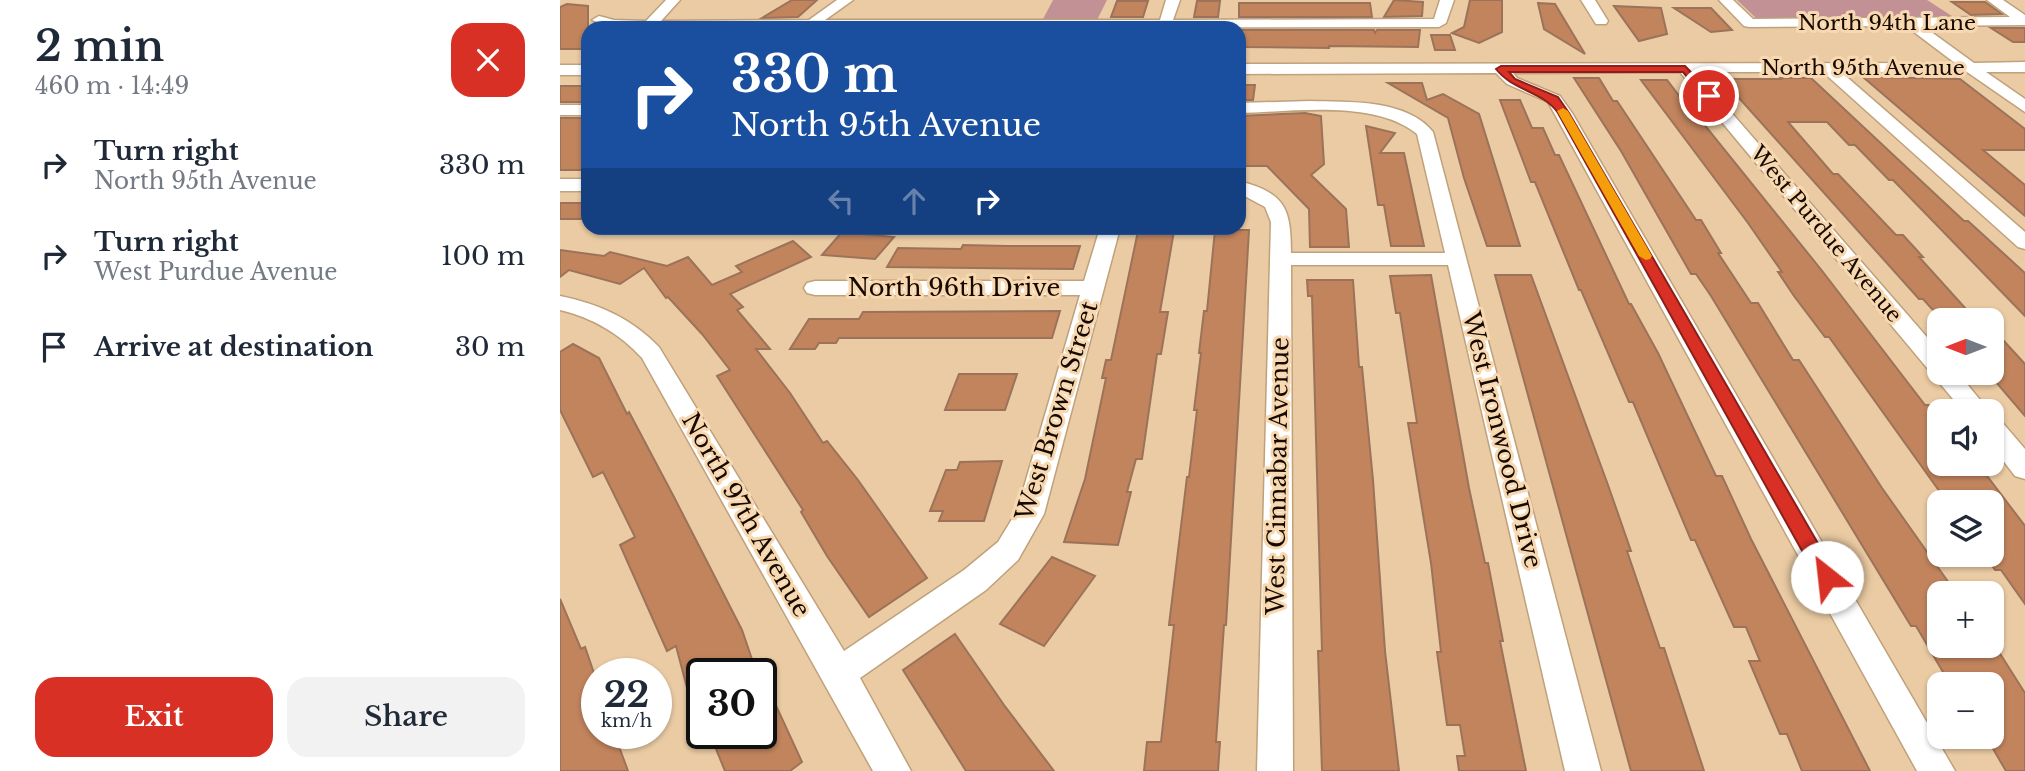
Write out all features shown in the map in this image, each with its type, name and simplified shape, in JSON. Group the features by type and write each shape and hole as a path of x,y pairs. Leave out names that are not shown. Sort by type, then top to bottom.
{"street":[{"path":"654,21 673,0"},
{"path":"817,21 846,0"},
{"path":"1166,21 1173,0"},
{"path":"1246,24 1439,23 1447,0"},
{"path":"1588,0 1601,20"},
{"name":"North 94th Lane","path":"1726,0 1749,23 2025,21"},
{"path":"1994,0 2025,21"},
{"path":"939,21 1015,21"},
{"path":"1909,22 2025,107"},
{"name":"North 95th Avenue","path":"1246,69 2025,67"},
{"path":"1826,68 2025,243"},
{"path":"1501,69 1512,81 1554,99 1564,113 1937,771"},
{"name":"West Purdue Avenue","path":"1685,69 1927,353"},
{"path":"560,70 581,70"},
{"name":"West Ironwood Drive","path":"1246,108 1370,108 1408,117 1420,125 1429,139 1583,771"},
{"path":"560,110 581,110"},
{"path":"560,185 581,185"},
{"name":"West Cinnabar Avenue","path":"1247,189 1268,200 1279,212 1281,260 1275,771"},
{"name":"West Brown Street","path":"839,673 975,580 995,564 1016,541 1036,496 1108,235"},
{"path":"1281,260 1458,258"},
{"name":"North 96th Drive","path":"815,288 1094,288"},
{"name":"North 97th Avenue","path":"560,303 609,318 638,338 651,353 839,673 893,771"},
{"path":"1954,385 1967,399"},
{"path":"2004,443 2025,468"}],"shaded area":[{"path":"1053,0 1107,0 1097,20 1042,21"},
{"path":"1737,0 1927,0 1955,18 1757,19"}],"building":[{"path":"792,0 817,0 798,17 762,18"},
{"path":"1394,0 1423,2 1422,16 1384,17"},
{"path":"1470,0 1502,0 1502,32 1479,43 1452,33 1464,27"},
{"path":"1117,1 1148,1 1143,17 1111,17"},
{"path":"1197,1 1220,1 1218,17 1194,17"},
{"path":"1952,2 1985,2 2002,14 1971,15"},
{"path":"1239,3 1370,3 1372,17 1239,17"},
{"path":"1538,3 1555,4 1585,54 1544,29"},
{"path":"567,4 588,6 588,21 581,21 581,49 560,49 560,7"},
{"path":"1614,6 1661,8 1667,34 1639,41"},
{"path":"1674,8 1711,8 1732,30 1711,32"},
{"path":"1991,28 2025,28 2025,42 2013,42"},
{"path":"1246,30 1374,30 1375,33 1377,30 1420,30 1418,47 1246,47"},
{"path":"1431,35 1450,35 1455,50 1435,50"},
{"path":"1863,77 1960,79 2025,129 2025,150 1983,150 2025,185 2025,216"},
{"path":"1574,78 1599,78 1613,101 1617,101 1696,220 1701,220 1721,253 1718,253 1751,303 1758,303 1793,360 1799,360 1927,552 1927,567 1938,567 1948,581 1927,581 1927,645 1916,626 1911,626 1711,296 1696,274 1691,274 1621,151"},
{"path":"1811,78 1964,221 1968,221 2025,273 2025,316 1893,180 1889,180 1855,145 1849,145 1827,122 1788,122 1833,174 1838,174 1896,235 1903,235 1965,308 1931,308 1923,299 1919,299 1722,79"},
{"path":"1641,80 1667,80 1927,405 1927,474 1829,337 1825,337 1794,296 1778,272 1782,272"},
{"path":"1388,83 1422,83 1427,100 1443,94 1479,114 1520,246 1487,246 1464,178 1448,118"},
{"path":"1246,85 1255,85 1253,100 1246,100"},
{"path":"560,86 581,86 581,102 560,102"},
{"path":"1500,100 1520,100 1532,128 1543,128 1555,155 1559,155 1629,304 1658,353 1716,476 1722,476 1751,539 1870,771 1802,771 1787,734 1780,734 1749,661 1760,661 1746,627 1734,627 1695,540 1691,540 1633,402 1629,402 1579,290 1535,182 1531,182"},
{"path":"1305,113 1321,116 1324,164 1311,175 1346,209 1349,247 1310,247 1309,209 1267,166 1246,166 1246,116"},
{"path":"560,118 581,118 581,170 560,170"},
{"path":"1366,126 1395,133 1380,153 1404,153 1424,246 1391,246 1384,205 1378,205"},
{"path":"560,203 581,203 581,219 560,219"},
{"path":"1246,230 1249,230 1226,625 1216,742 1220,742 1218,771 1144,771 1147,742 1161,742 1174,625 1169,625 1197,410 1194,410 1204,311 1207,311 1215,235 1246,235"},
{"path":"839,235 894,237 875,259 822,255"},
{"path":"1137,235 1173,235 1160,312 1168,312 1161,354 1157,354 1142,459 1136,459 1118,545 1064,542 1085,479 1106,378 1102,378 1106,360 1111,360"},
{"path":"793,241 811,257 730,294 743,307 737,310 770,349 756,349 790,393 823,443 827,441 858,480 927,578 869,617 827,556 801,512 803,510 717,376 730,370 702,334 668,297 666,298 644,268 620,284 569,270 560,277 560,250 604,256 610,252 667,266 688,257 712,285 742,272 736,266"},
{"path":"963,245 1080,246 1073,269 887,267 898,248 961,249"},
{"path":"1431,275 1469,488 1485,563 1488,563 1503,641 1500,641 1526,771 1459,771 1457,756 1465,756 1460,725 1447,725 1437,652 1441,652 1431,563 1408,423 1417,423 1400,313 1396,313 1390,276"},
{"path":"1495,275 1531,275 1608,485 1631,551 1627,551 1660,648 1664,648 1704,771 1631,771"},
{"path":"1307,280 1353,280 1359,367 1362,367 1373,480 1385,651 1399,771 1322,771 1318,651 1322,651 1312,296 1308,296"},
{"path":"1060,311 1052,338 839,338 836,343 819,343 815,349 790,349 809,319 859,319 863,312"},
{"path":"2004,341 2025,364 2025,416 1999,385 2004,385"},
{"path":"573,344 599,358 742,630 752,658 686,658 686,684 676,646 667,651 620,545 635,537 603,472 593,477 560,410 560,352"},
{"path":"959,374 1017,374 1005,410 945,410"},
{"path":"1002,461 984,521 939,521 943,511 930,511 946,470 957,470 960,462"},
{"path":"1929,476 1987,476 1998,490 1939,490"},
{"path":"2004,498 2025,526 2025,604 2001,570 1995,570 1993,567 2004,567"},
{"path":"1052,557 1095,576 1044,646 1000,624"},
{"path":"560,599 581,649 585,647 589,658 581,658 581,749 620,749 628,771 560,771"},
{"path":"955,634 1054,771 966,771 903,670"},
{"path":"1935,658 2003,658 2025,693 2025,771 2006,771 1993,749 2004,749 2004,672 1943,672"},
{"path":"777,708 802,762 790,771 725,771 716,749 777,749"}],"slow traffic":[{"path":"1563,111 1646,256"}],"route":[{"path":"1709,96 1685,69 1501,69 1504,76 1512,81 1554,99 1564,113 1827,577"}]}
